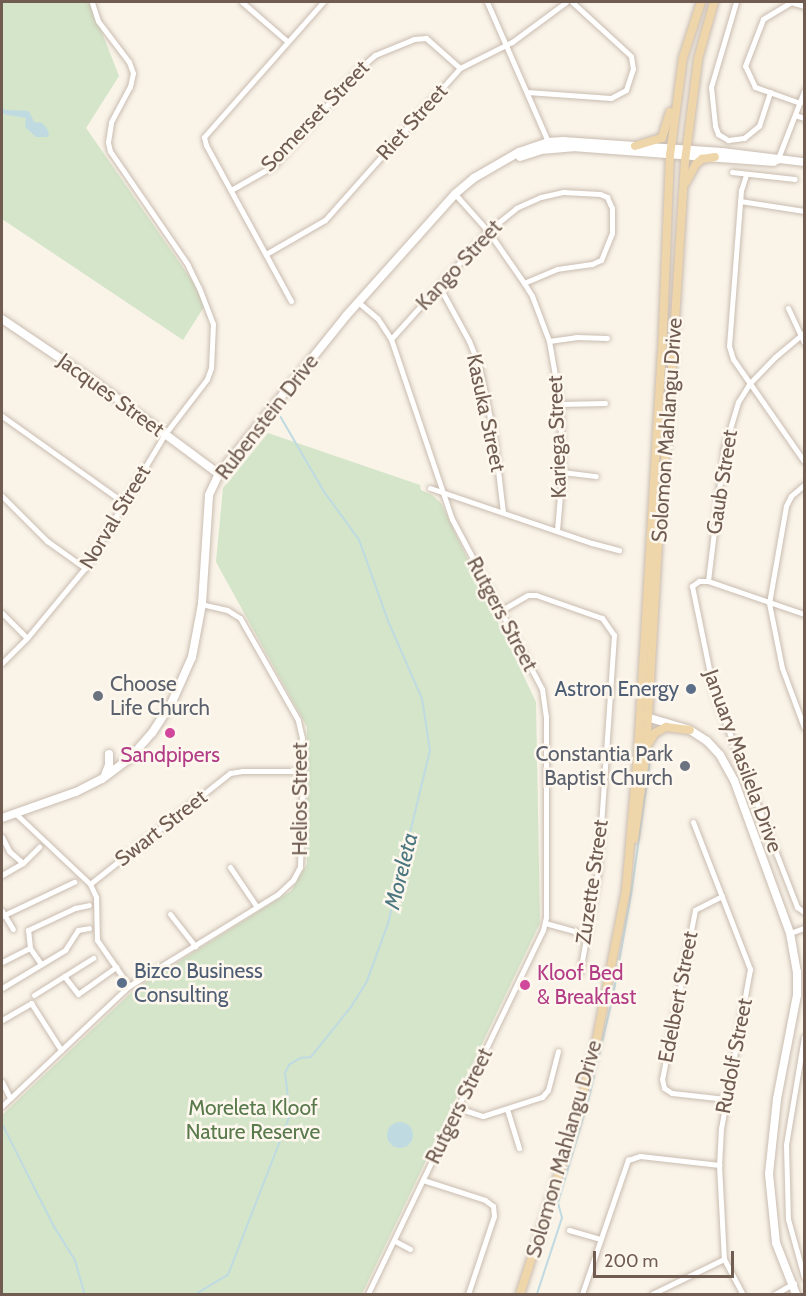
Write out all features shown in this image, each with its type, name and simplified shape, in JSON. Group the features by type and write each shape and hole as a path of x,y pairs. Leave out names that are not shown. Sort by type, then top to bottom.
{"main road":[{"name":"Solomon Mahlangu Drive","path":"520,1294 560,1174 596,1043 636,831 646,751 644,714 670,152 683,58 701,2"},
{"name":"Solomon Mahlangu Drive","path":"630,860 644,714 686,153 698,59 714,2"},
{"path":"635,146 662,138 677,92"},
{"path":"682,200 693,167 702,159 715,158"},
{"path":"646,751 652,736 660,729 673,727 690,730"}],"street":[{"name":"Norval Street","path":"2,663 27,638 85,568 165,434 209,375 213,324 188,265 110,151 108,136 111,122 130,87 133,73 129,62 94,15 92,2"},
{"path":"242,2 287,41"},
{"path":"291,301 204,140 210,128 323,2"},
{"path":"487,2 549,145"},
{"name":"Riet Street","path":"266,254 325,220 460,68 506,45 566,2"},
{"path":"527,92 616,97 624,93 629,84 633,64 631,56 573,2"},
{"path":"736,2 711,87 718,134 728,140 740,140 758,128 770,92"},
{"path":"800,102 755,87 745,66 760,24 768,15 791,2 804,6"},
{"name":"Somerset Street","path":"231,190 273,166 360,68 375,55 414,39 426,38 460,68"},
{"path":"778,160 804,91"},
{"path":"795,115 804,118"},
{"name":"Rubenstein Drive","path":"2,818 76,792 102,779 130,758 159,722 186,674 195,643 202,604 208,502 219,474 358,302 394,263 403,258 456,196 508,162 549,145 584,141 670,152"},
{"name":"Rubenstein Drive","path":"549,145 670,152"},
{"path":"670,152 804,163"},
{"path":"686,153 715,158 778,160"},
{"path":"732,172 795,180"},
{"path":"746,175 740,201 729,346 733,360 804,461"},
{"name":"Kango Street","path":"391,339 488,231 516,208 541,197 563,192 605,195 611,202 613,224 607,252 601,260 592,264 557,269 524,283"},
{"name":"Kariega Street","path":"456,196 488,231 524,283 549,341 560,404 562,472 557,530"},
{"path":"740,201 804,211"},
{"name":"Kasuka Street","path":"439,286 469,341 479,366 494,436 503,512"},
{"name":"Rutgers Street","path":"358,302 378,319 391,339 442,492 459,532 542,689 546,702 545,923 368,1294"},
{"path":"788,308 804,343"},
{"name":"Jacques Street","path":"2,319 219,474"},
{"name":"Gaub Street","path":"708,581 724,449 738,402 750,383 802,335"},
{"path":"549,341 584,336 607,338"},
{"path":"560,404 605,403"},
{"path":"2,416 123,502"},
{"path":"562,472 596,476"},
{"path":"804,485 791,496 786,506 770,603 782,668 804,728"},
{"path":"430,488 619,550"},
{"path":"2,496 47,542 85,568"},
{"path":"708,581 804,614"},
{"name":"January Masilela Drive","path":"708,581 695,582 692,590 714,693 797,907 804,912"},
{"name":"Zuzette Street","path":"500,610 528,595 536,595 602,618 614,635 598,871 580,972"},
{"name":"Helios Street","path":"2,1106 129,986 287,887 300,867 302,738 294,712 245,625 232,612 202,604"},
{"path":"2,613 27,638"},
{"name":"January Masilela Drive","path":"644,714 690,730 713,747 733,778"},
{"name":"January Masilela Drive","path":"644,714 676,720 706,735 723,754 790,933 797,972 797,995 769,1157 776,1243 798,1294"},
{"path":"102,779 109,765 110,754 118,760 130,758"},
{"name":"Swart Street","path":"90,884 230,773 303,771"},
{"path":"15,813 90,884 96,897 96,936 129,986"},
{"name":"Rudolf Street","path":"693,822 750,974 720,1135 719,1165 724,1259 743,1294"},
{"path":"2,837 10,853 23,863"},
{"path":"2,875 23,863 39,846"},
{"path":"230,867 257,907"},
{"path":"13,929 2,914 74,882"},
{"name":"Edelbert Street","path":"722,896 695,910 662,1079 664,1088 672,1093 726,1100"},
{"path":"41,964 30,948 29,930 89,905"},
{"path":"170,914 195,946"},
{"path":"545,923 585,934"},
{"path":"2,988 65,950 78,930 89,928"},
{"path":"790,933 804,928"},
{"path":"2,962 30,948"},
{"path":"34,995 93,958"},
{"path":"64,976 76,994 80,994 116,967"},
{"path":"2,1020 32,1003 61,1050"},
{"path":"804,1037 786,1145 788,1219 804,1277"},
{"path":"458,1108 483,1116 544,1096 558,1051"},
{"path":"2,1082 10,1098"},
{"path":"507,1109 519,1148"},
{"path":"582,1294 626,1163 631,1158 640,1156 719,1165"},
{"path":"423,1180 485,1200 493,1206 494,1216 468,1294"},
{"path":"569,1230 600,1239"},
{"path":"394,1241 410,1249"},
{"path":"652,1294 724,1259"},
{"path":"775,1294 793,1283"}],"green space":[{"path":"2,2 90,2 119,76 86,128 207,302 183,340 2,219"},
{"name":"Moreleta Kloof Nature Reserve","path":"268,433 420,485 421,490 432,495 441,503 536,702 540,923 362,1294 2,1294 2,1115 135,989 291,891 307,864 307,727 216,562 223,488"}],"water":[{"path":"2,106 5,110 29,111 34,122 42,123 46,127 48,137 36,137 25,127 26,118 2,113"},
{"path":"400,1122 409,1126 413,1135 409,1144 400,1148 391,1144 387,1135 391,1126"}],"waterway":[{"name":"Moreleta","path":"196,1294 228,1275 290,1115 285,1073 289,1065 300,1058 311,1057 351,1007 367,981 388,924 430,751 422,699 388,621 359,540 324,492 281,418"},
{"path":"537,1294 562,1218 558,1203 588,1102 613,996 631,895 652,748"},
{"path":"2,1123 54,1226 75,1259 85,1294"}],"place":[{"name":"Astron Energy","path":"691,689"},
{"name":"Choose Life Church","path":"98,696"},
{"name":"Sandpipers","path":"170,733"},
{"name":"Constantia Park Baptist Church","path":"685,766"},
{"name":"Bizco Business Consulting","path":"122,983"},
{"name":"Kloof Bed & Breakfast","path":"525,985"}]}
